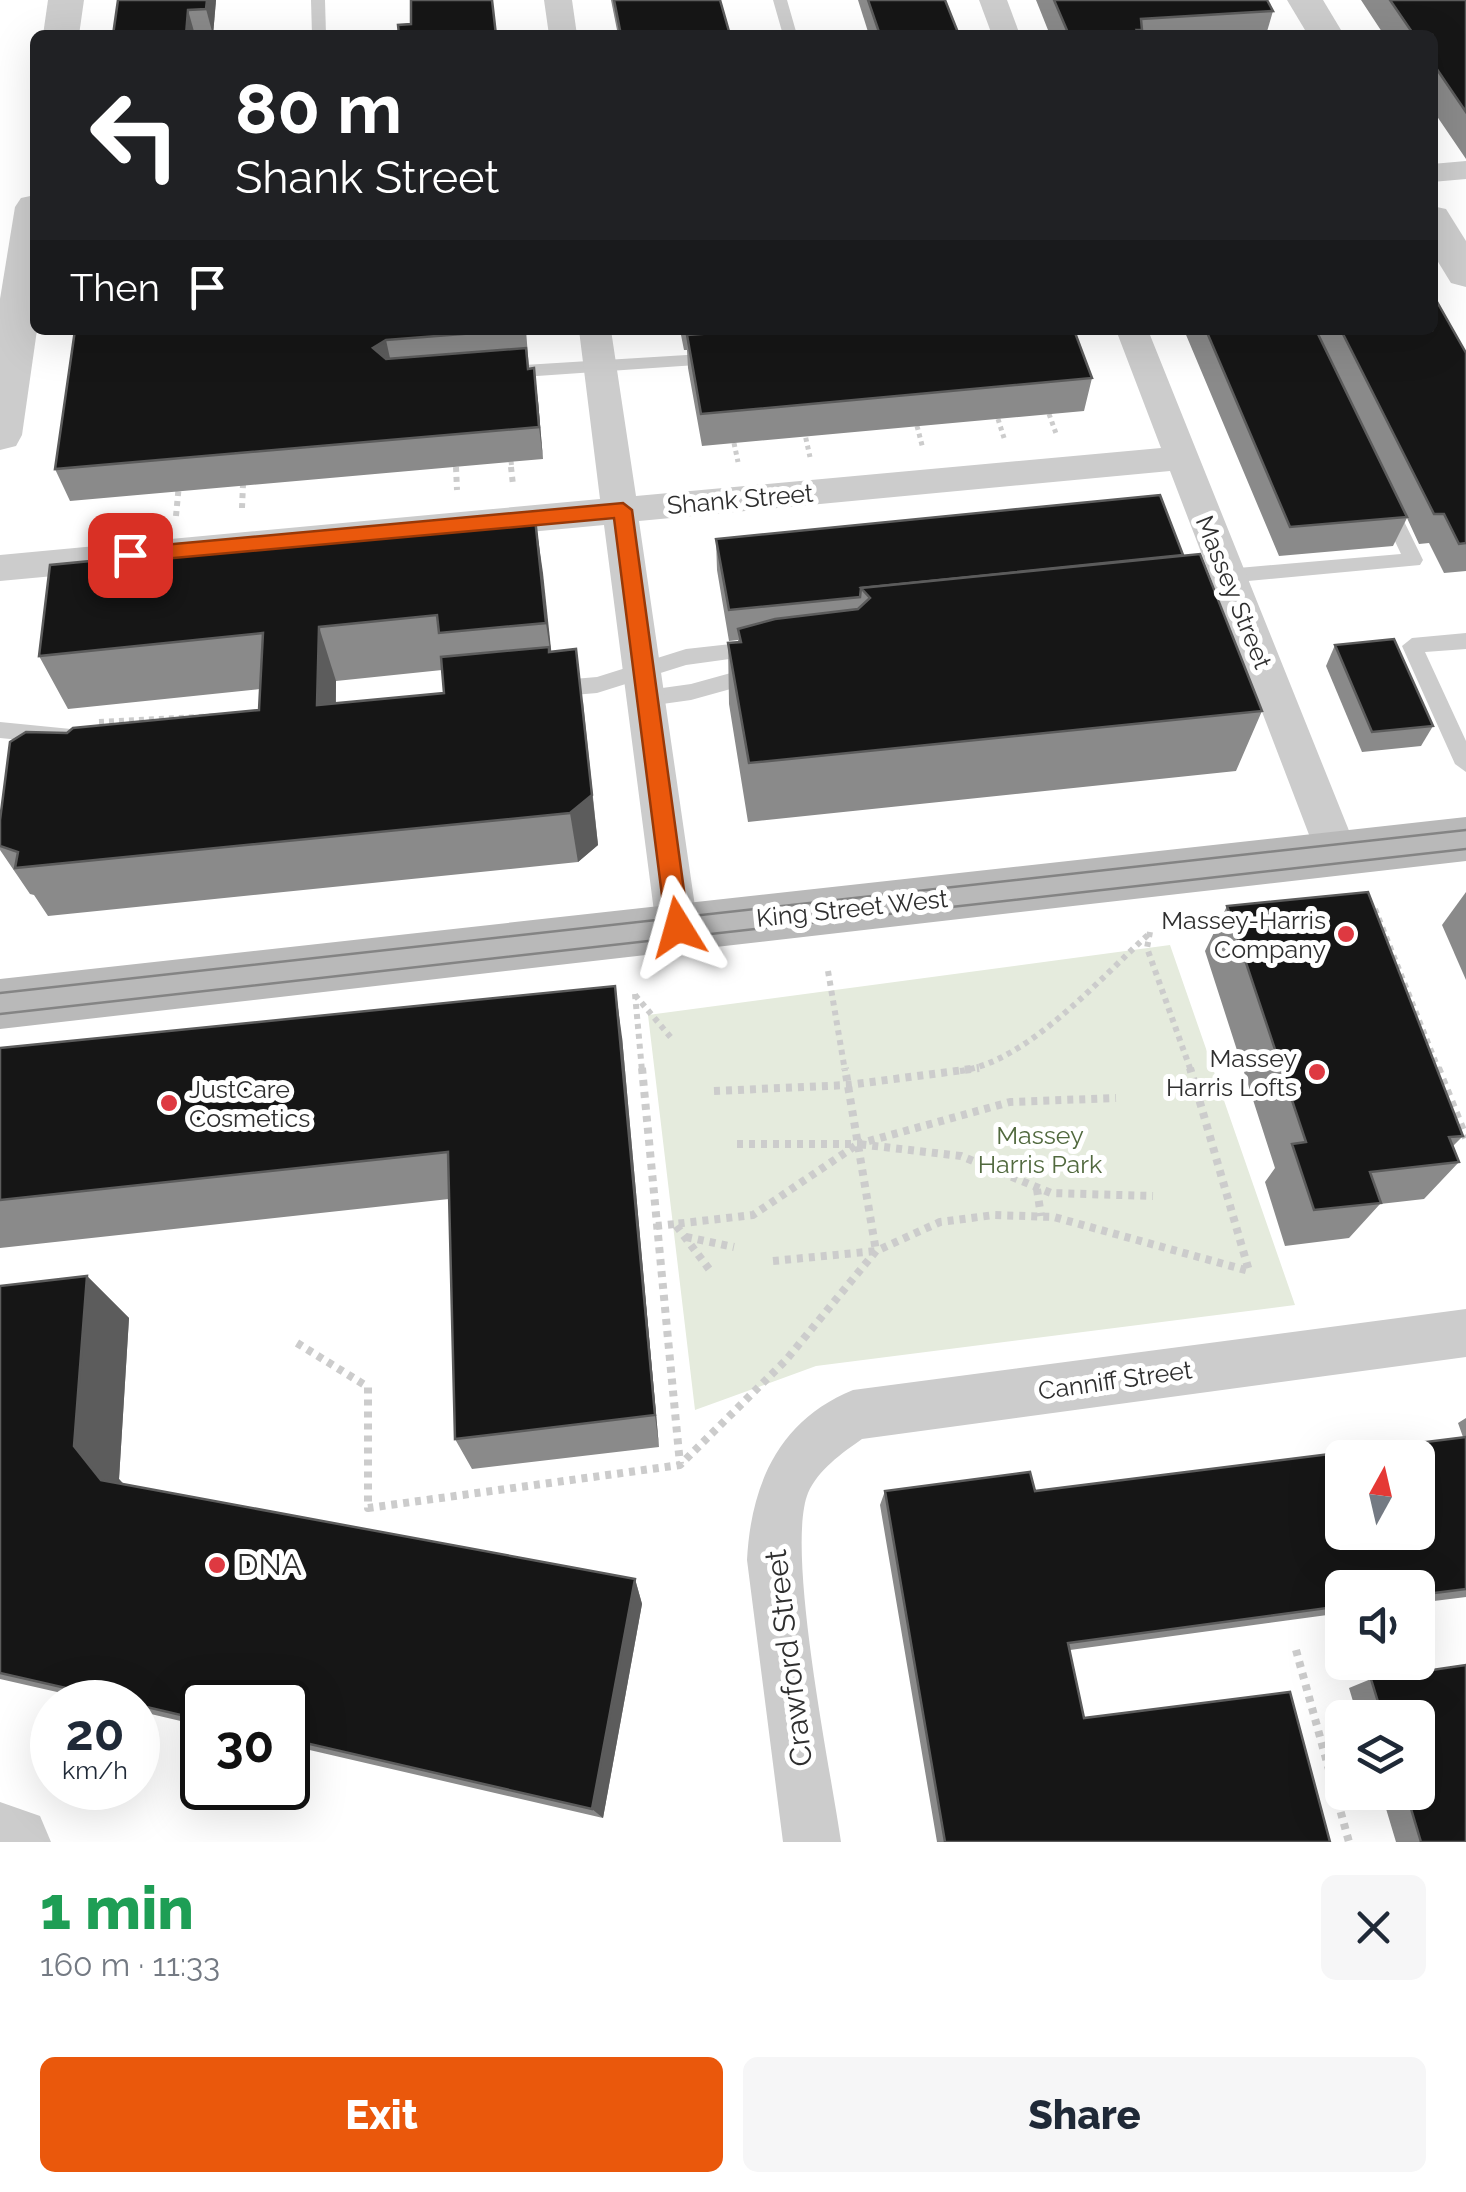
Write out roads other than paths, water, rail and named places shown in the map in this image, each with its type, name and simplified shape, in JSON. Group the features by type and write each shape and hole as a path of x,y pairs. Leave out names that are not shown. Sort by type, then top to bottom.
{"main road":[{"name":"King Street West","path":"0,1004 1466,839"}],"street":[{"path":"62,30 66,0"},
{"path":"558,0 562,30"},
{"path":"992,0 1004,30"},
{"path":"1305,0 1323,30"},
{"path":"1438,172 1466,170"},
{"path":"1438,228 1466,274"},
{"path":"0,435 30,270"},
{"path":"596,335 623,510 678,927"},
{"name":"Massey Street","path":"1134,335 1229,592 1337,854"},
{"name":"Shank Street","path":"0,568 1181,458"},
{"name":"Canniff Street","path":"787,1474 816,1438 853,1415 1466,1334"},
{"name":"Crawford Street","path":"787,1474 775,1515 774,1560 812,1842"},
{"path":"0,1839 14,1842"}],"lane":[{"path":"318,0 319,30"},
{"path":"780,0 789,30"},
{"path":"486,374 740,357"},
{"path":"1229,592 1412,560 1379,489"},
{"path":"1466,641 1412,646 1466,764"},
{"path":"646,684 686,657 782,647"},
{"path":"523,692 646,684 691,692 772,669"},
{"path":"4,730 62,734 85,742 86,758"}],"tram line":[{"path":"0,993 1466,830"},
{"path":"0,1014 1466,849"}],"place":[{"name":"Massey-Harris Company","path":"1346,934"},
{"name":"Massey Harris Lofts","path":"1317,1072"},
{"name":"JustCare Cosmetics","path":"169,1103"},
{"name":"DNA","path":"217,1565"}],"park label":[{"name":"Massey Harris Park","path":"1040,1150"}]}
